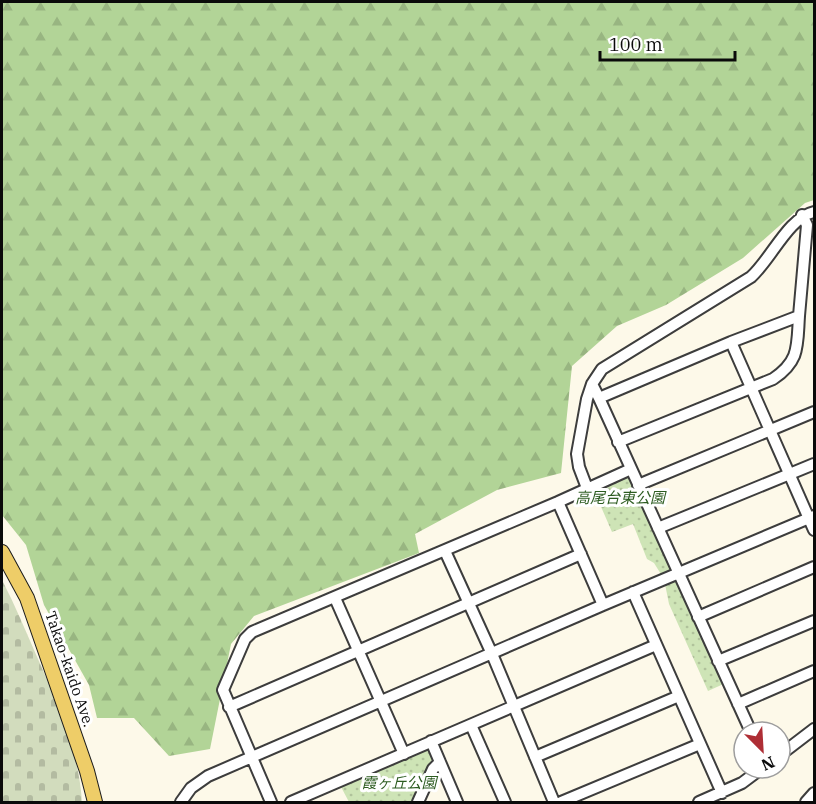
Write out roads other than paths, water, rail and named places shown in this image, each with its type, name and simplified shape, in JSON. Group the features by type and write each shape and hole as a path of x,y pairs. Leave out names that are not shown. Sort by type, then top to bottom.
{"main road":[{"name":"Takao-kaido Ave.","path":"2,552 27,598 81,751 95,802"}],"street":[{"path":"587,488 577,454 587,399 592,384 602,369 751,277 760,269 802,215 814,212"},
{"path":"618,442 773,379 792,363 797,347 807,225 802,215"},
{"path":"599,398 799,316"},
{"path":"731,342 789,474 812,517 814,530"},
{"path":"592,384 745,720"},
{"path":"638,485 814,412"},
{"path":"658,528 814,464"},
{"path":"271,802 223,690 245,639 252,632 445,551 631,469"},
{"path":"558,502 603,605"},
{"path":"181,802 197,782 633,592 812,517"},
{"path":"445,551 492,654 554,802"},
{"path":"229,706 581,554"},
{"path":"698,617 814,567"},
{"path":"633,592 722,793"},
{"path":"335,598 404,754"},
{"path":"718,661 814,621"},
{"path":"291,802 656,645"},
{"path":"738,704 814,671"},
{"path":"535,757 679,696"},
{"path":"471,724 505,802"},
{"path":"792,746 814,729"},
{"path":"431,741 457,802"},
{"path":"561,802 700,744"},
{"path":"418,802 433,769 440,762"},
{"path":"699,802 746,780"},
{"path":"806,802 814,793"}],"park label":[{"name":"高尾台東公園","path":"620,497"},
{"name":"霞ヶ丘公園","path":"399,782"}]}
